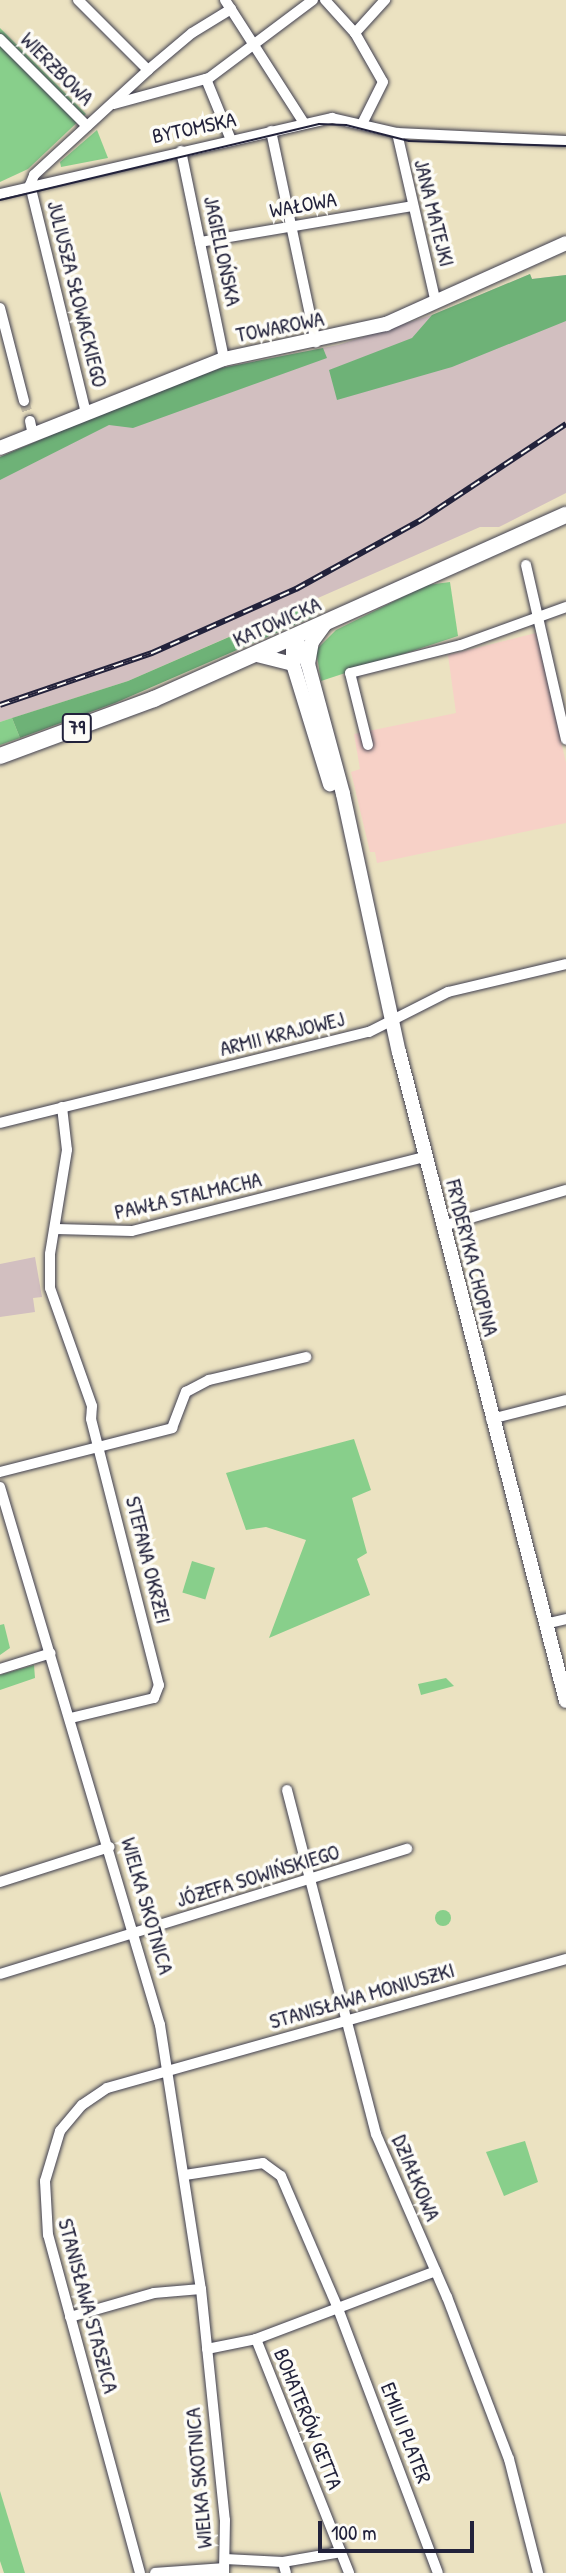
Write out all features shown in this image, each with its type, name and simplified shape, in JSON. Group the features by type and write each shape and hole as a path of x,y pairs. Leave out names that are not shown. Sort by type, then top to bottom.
{"main road":[{"name":"KATOWICKA","path":"0,756 257,655 566,515"}],"street":[{"path":"78,0 148,70"},
{"path":"114,104 206,79 256,46 313,0"},
{"path":"325,0 355,33 383,82 363,122"},
{"path":"355,33 385,0"},
{"path":"30,185 34,175 148,70 228,4 304,124"},
{"name":"WIERZBOWA","path":"0,39 87,126"},
{"path":"206,79 231,140"},
{"name":"BYTOMSKA","path":"0,194 332,118 363,122 397,133 566,141"},
{"path":"271,131 316,342"},
{"name":"JANA MATEJKI","path":"397,133 436,303"},
{"name":"JAGIELLOŃSKA","path":"181,151 224,359"},
{"name":"JULIUSZA SŁOWACKIEGO","path":"30,185 86,413"},
{"name":"WAŁOWA","path":"200,242 413,206"},
{"name":"TOWAROWA","path":"0,448 32,428 86,413 224,359 316,342 386,324 566,243"},
{"path":"0,308 24,401"},
{"path":"526,565 566,739"},
{"path":"368,744 350,673 461,645 566,607"},
{"path":"257,655 300,664 325,624"},
{"name":"FRYDERYKA CHOPINA","path":"294,638 313,734 325,774 348,823"},
{"name":"FRYDERYKA CHOPINA","path":"300,664 329,752 348,823 391,1020 425,1157 566,1701"},
{"name":"FRYDERYKA CHOPINA","path":"313,734 329,752"},
{"name":"FRYDERYKA CHOPINA","path":"325,774 329,752"},
{"name":"ARMII KRAJOWEJ","path":"0,1123 369,1031 448,992 566,964"},
{"path":"62,1107 67,1150 50,1254 50,1288 92,1406 100,1448"},
{"name":"PAWŁA STALMACHA","path":"56,1229 132,1231 425,1157"},
{"path":"443,1226 566,1190"},
{"path":"0,1472 172,1429 186,1392 209,1380 306,1357"},
{"path":"491,1419 566,1400"},
{"name":"STEFANA OKRZEI","path":"71,1718 154,1698 159,1685 100,1448"},
{"name":"WIELKA SKOTNICA","path":"0,1487 135,1934 169,2071 185,2175 207,2349 224,2567 155,2573"},
{"path":"545,1624 566,1619"},
{"path":"0,1669 51,1653"},
{"name":"DZIAŁKOWA","path":"287,1790 350,2019 376,2134 436,2272 509,2459 538,2573"},
{"path":"0,1882 110,1847"},
{"name":"JÓZEFA SOWIŃSKIEGO","path":"0,1974 407,1849"},
{"name":"STANISŁAWA MONIUSZKI","path":"169,2071 566,1959"},
{"name":"STANISŁAWA STASZICA","path":"140,2573 44,2214 45,2181 52,2148 66,2122 90,2098 169,2071"},
{"name":"EMILII PLATER","path":"185,2175 263,2162 281,2176 337,2306 438,2573"},
{"path":"207,2349 256,2339 337,2306 436,2272"},
{"path":"70,2317 136,2297 201,2289"},
{"name":"BOHATERÓW GETTA","path":"256,2339 349,2573"},
{"path":"224,2567 283,2562 341,2552"},
{"path":"283,2562 286,2573"}],"shaded area":[{"path":"530,274 532,279 566,275 566,493 499,527 480,527 128,681 0,722 0,457 221,368 338,345 432,315"},
{"path":"536,633 566,763 566,823 377,863 375,852 370,852 351,772 360,769 354,734 456,713 448,655"},
{"path":"35,1257 42,1297 33,1298 35,1312 0,1317 0,1264"}],"green space":[{"path":"0,28 86,114 28,169 0,182"},
{"path":"97,130 108,158 61,167 60,162"},
{"path":"530,274 532,279 566,275 566,321 452,367 337,400 329,370 412,338 432,315"},
{"path":"323,348 327,358 133,428 109,425 0,480 0,457 131,401 221,368"},
{"path":"450,582 458,636 321,681 316,650 336,630 427,585"},
{"path":"307,603 313,617 115,703 20,738 12,718 128,681"},
{"path":"12,718 20,738 0,745 0,722"},
{"path":"354,1439 371,1490 352,1498 367,1553 357,1559 370,1595 269,1638 306,1540 266,1527 246,1530 226,1473"},
{"path":"192,1561 215,1568 205,1600 182,1593"},
{"path":"4,1624 10,1648 0,1655 0,1625"},
{"path":"34,1665 35,1678 0,1690 0,1675"},
{"path":"446,1678 454,1686 421,1695 418,1684"},
{"path":"443,1910 449,1912 449,1924 443,1926 437,1924 435,1918 437,1912"},
{"path":"525,2141 538,2182 504,2196 486,2152"},
{"path":"0,2491 25,2573 4,2573 0,2561"}],"tunnel":[{"path":"24,401 30,421"}],"tram line":[{"path":"0,200 319,124 346,125 409,141 566,146"}],"railway":[{"path":"0,705 152,653 296,589 421,520 566,424"}]}
